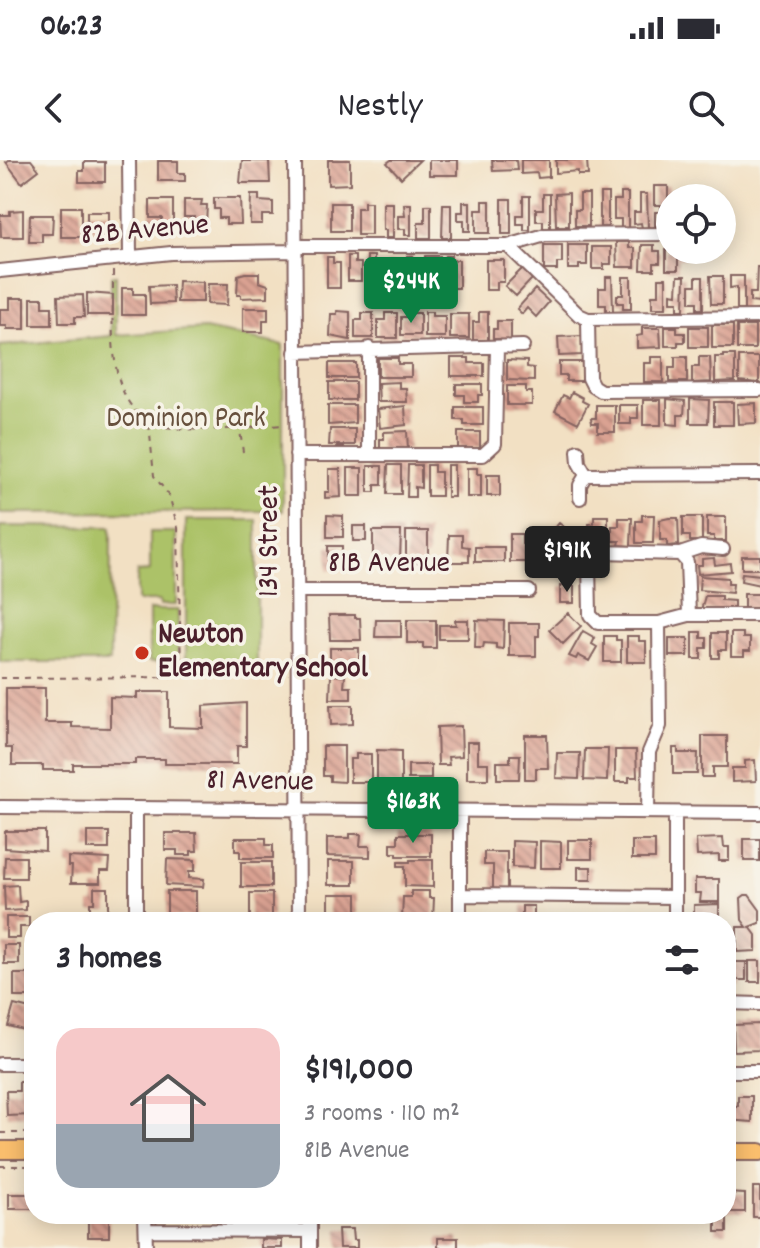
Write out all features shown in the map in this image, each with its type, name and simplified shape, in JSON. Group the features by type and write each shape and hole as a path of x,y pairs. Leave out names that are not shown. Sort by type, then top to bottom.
{"main road":[{"path":"0,1150 24,1150"},
{"path":"736,1152 760,1152"}],"street":[{"path":"129,160 130,257"},
{"name":"134 Street","path":"295,160 299,912"},
{"name":"82B Avenue","path":"0,271 192,252 508,246 545,235 656,234"},
{"path":"508,246 579,315 588,319 760,317"},
{"path":"588,319 589,378 593,386 601,391 760,390"},
{"path":"295,352 523,346"},
{"path":"296,455 483,455 495,444 497,347"},
{"path":"369,348 369,454"},
{"path":"578,451 579,463 586,475"},
{"path":"586,475 760,474"},
{"path":"580,498 580,485 586,475"},
{"path":"723,549 701,547 680,554 599,552 589,561 590,615 598,623 659,623 689,615 760,615"},
{"path":"680,554 687,562 689,615"},
{"name":"81B Avenue","path":"297,591 529,591"},
{"path":"648,812 649,752 660,726 659,623"},
{"name":"81 Avenue","path":"0,807 760,813"},
{"path":"136,809 136,912"},
{"path":"460,811 460,912"},
{"path":"675,813 675,912"},
{"path":"460,895 675,897"},
{"path":"736,1003 760,1004"},
{"path":"0,1064 24,1064"},
{"path":"736,1071 760,1071"},
{"path":"146,1224 146,1248"},
{"path":"310,1224 310,1248"},
{"path":"146,1230 310,1231"}],"path":[{"path":"113,268 118,377 128,403 149,422 195,430 240,425 289,425"},
{"path":"149,422 154,476 169,495 178,528 181,677"},
{"path":"240,425 243,452"},
{"path":"0,678 195,677"},
{"path":"0,1133 24,1133"},
{"path":"0,1166 24,1166"}],"green space":[{"name":"Dominion Park","path":"116,275 116,335 205,329 283,345 283,511 0,513 0,346 111,336 111,276"},
{"path":"186,520 257,520 257,669 186,668"},
{"path":"0,526 111,527 110,662 0,662"},
{"path":"150,532 176,532 176,605 137,601 137,572 150,571"},
{"path":"149,610 178,610 178,662 149,662"}],"building":[{"path":"31,160 39,170 22,183 6,162"},
{"path":"328,160 350,160 350,184 328,185"},
{"path":"391,160 420,160 401,178 387,163"},
{"path":"429,160 458,160 458,175 429,175"},
{"path":"492,160 516,160 517,170 493,171"},
{"path":"521,160 549,160 549,177 538,178 537,173 521,174"},
{"path":"556,160 587,160 588,175 578,175 578,171 556,173"},
{"path":"158,161 178,161 178,173 185,173 185,181 158,181"},
{"path":"242,161 269,161 270,183 240,183"},
{"path":"84,162 105,162 105,182 79,182 79,171 84,171"},
{"path":"569,193 569,226 556,226 555,194"},
{"path":"600,193 608,193 608,227 600,227"},
{"path":"621,193 628,193 628,228 621,228 621,219 614,219 614,200 621,200"},
{"path":"543,194 550,194 550,228 543,228 543,221 536,221 536,209 543,209"},
{"path":"580,194 589,194 589,226 575,226 575,210 580,210"},
{"path":"640,194 647,194 648,228 642,228 641,223 634,224 634,212 640,212"},
{"path":"251,195 259,195 259,201 273,202 273,215 262,215 262,224 250,224"},
{"path":"523,196 530,196 530,230 524,230 524,224 517,224 517,215 523,215"},
{"path":"214,198 240,198 241,224 226,224 226,218 219,218 219,209 214,209"},
{"path":"502,199 511,199 511,234 502,234"},
{"path":"150,200 173,200 173,226 162,226 162,218 150,218"},
{"path":"184,200 202,200 201,205 207,205 206,224 193,224 194,217 184,217"},
{"path":"483,201 490,201 490,233 476,233 476,210 483,210"},
{"path":"364,202 371,202 371,235 357,235 357,208 364,208"},
{"path":"463,202 470,202 470,231 464,231 464,220 458,220 458,212 463,212"},
{"path":"331,203 349,203 349,231 331,231"},
{"path":"383,203 393,203 393,238 386,238 386,230 383,230"},
{"path":"404,204 411,204 411,235 405,235 405,229 398,229 398,216 405,216"},
{"path":"443,204 451,204 451,238 442,238"},
{"path":"425,205 431,205 431,238 418,238 418,223 425,223"},
{"path":"61,207 81,207 81,237 61,237"},
{"path":"23,210 23,237 1,237 0,215"},
{"path":"87,212 109,212 109,233 94,233 94,228 87,228"},
{"path":"30,215 53,215 52,234 42,234 42,242 29,242"},
{"path":"616,242 629,242 629,248 635,248 635,267 617,267"},
{"path":"544,245 562,245 562,263 557,263 557,270 544,270"},
{"path":"568,245 587,245 587,265 568,269"},
{"path":"642,245 654,245 654,270 641,270"},
{"path":"592,247 611,247 611,264 604,264 604,269 592,269"},
{"path":"348,256 355,256 355,263 361,263 361,281 348,281"},
{"path":"367,256 374,256 374,267 380,267 380,282 374,282 374,288 366,288"},
{"path":"407,256 413,256 413,265 419,265 419,288 407,288"},
{"path":"425,256 440,256 440,277 433,277 433,288 425,288"},
{"path":"445,256 459,260 459,288 445,288"},
{"path":"327,257 333,257 333,263 340,263 340,288 327,288"},
{"path":"486,260 504,260 504,282 497,282 497,290 486,290"},
{"path":"387,263 402,263 402,288 387,288"},
{"path":"666,264 678,264 678,270 666,270"},
{"path":"757,267 760,267 760,303 750,302 750,293 756,293"},
{"path":"522,269 532,279 516,296 505,286"},
{"path":"259,273 259,282 268,285 268,297 241,298 237,295 238,275"},
{"path":"678,276 685,276 684,310 678,310 678,302 671,302 671,293 677,294"},
{"path":"710,276 723,276 723,304 711,304"},
{"path":"730,276 744,276 744,310 737,310 737,287 730,288"},
{"path":"606,277 612,277 613,311 606,311 606,305 599,305 599,288 606,288"},
{"path":"623,277 631,277 631,309 623,309 623,303 617,303 617,295 623,295"},
{"path":"696,277 703,277 703,309 697,309 697,302 690,302 690,285 696,285"},
{"path":"659,278 666,278 666,308 652,308 652,295 659,295"},
{"path":"178,281 203,282 203,302 177,302"},
{"path":"208,284 228,284 227,305 207,304"},
{"path":"172,285 173,303 150,304 149,286"},
{"path":"122,288 133,288 133,294 145,294 145,315 122,315"},
{"path":"535,289 549,302 536,317 527,308 522,314 517,309"},
{"path":"87,293 113,295 113,315 87,315"},
{"path":"83,295 84,317 75,317 75,323 59,323 58,296"},
{"path":"10,298 25,298 25,329 0,326 0,309 10,309"},
{"path":"31,298 43,298 43,307 52,307 52,325 31,325"},
{"path":"243,308 268,308 268,320 263,320 263,332 243,332"},
{"path":"337,311 350,312 350,340 330,336 331,314 337,314"},
{"path":"425,312 432,312 432,316 445,316 445,337 425,337"},
{"path":"479,312 488,312 488,340 473,340 473,322 479,322"},
{"path":"362,313 373,313 373,338 355,338 355,320 362,320"},
{"path":"385,313 397,313 397,338 378,338 378,320 385,320"},
{"path":"409,313 420,313 420,335 401,335 401,317 409,317"},
{"path":"450,314 469,314 469,338 450,338"},
{"path":"497,321 511,321 511,344 499,344 499,339 493,339"},
{"path":"712,325 733,325 733,348 712,348"},
{"path":"737,326 755,326 755,349 737,349"},
{"path":"665,327 677,327 677,333 685,333 685,342 678,342 678,346 665,346"},
{"path":"689,327 708,327 708,347 689,347"},
{"path":"642,328 660,328 661,347 637,348 637,336 642,335"},
{"path":"582,336 582,355 559,356 558,337"},
{"path":"735,355 735,381 715,382 715,357"},
{"path":"651,357 663,357 663,382 644,382 644,363 651,363"},
{"path":"675,357 687,357 687,382 669,382 669,368 675,368"},
{"path":"699,357 710,357 711,382 692,383 692,367 699,367"},
{"path":"739,357 759,357 759,383 739,381"},
{"path":"378,358 398,358 398,364 411,364 411,377 378,377"},
{"path":"451,358 469,358 469,363 484,363 484,376 451,376"},
{"path":"507,360 527,361 527,367 534,368 534,381 507,380"},
{"path":"559,362 582,362 582,381 566,381 566,375 559,375"},
{"path":"329,363 356,363 356,378 329,378"},
{"path":"329,382 355,382 355,400 329,400"},
{"path":"399,382 399,388 406,388 407,402 379,402 378,383"},
{"path":"456,384 482,384 478,402 464,402 464,395 456,395"},
{"path":"507,386 526,386 526,392 532,392 532,405 507,405"},
{"path":"572,392 588,404 578,423 555,411 563,395 569,398"},
{"path":"667,399 685,401 684,415 678,415 678,425 667,424"},
{"path":"690,399 709,400 708,423 690,423"},
{"path":"643,400 661,400 661,425 643,425"},
{"path":"714,402 733,402 733,425 714,425"},
{"path":"756,403 756,423 738,424 737,404"},
{"path":"328,405 355,405 355,423 328,425"},
{"path":"596,405 615,405 615,432 598,432 598,423 592,423 591,418 596,418"},
{"path":"619,405 638,405 638,418 631,418 631,424 619,424"},
{"path":"405,406 406,425 380,428 378,409"},
{"path":"455,407 483,407 483,425 464,425 464,420 455,420"},
{"path":"330,429 355,429 355,445 329,445"},
{"path":"407,431 408,450 380,451 380,439 384,439 384,432"},
{"path":"458,432 480,432 480,448 458,448"},
{"path":"388,465 401,465 401,494 387,494"},
{"path":"408,465 421,465 421,488 415,487 415,497 407,497"},
{"path":"427,465 434,465 434,472 441,472 441,496 427,496"},
{"path":"447,465 454,465 454,497 447,497"},
{"path":"368,466 382,466 382,485 375,485 375,492 368,492"},
{"path":"348,468 362,468 362,496 348,496"},
{"path":"467,468 477,468 477,474 481,474 481,497 467,497"},
{"path":"329,469 340,469 341,497 325,498 325,492 329,492"},
{"path":"487,475 500,475 500,496 487,496"},
{"path":"327,515 343,516 343,537 327,537"},
{"path":"642,515 654,515 653,543 636,543 636,521 642,521"},
{"path":"594,516 608,516 608,544 595,544 595,537 589,537 589,524 594,524"},
{"path":"683,517 702,517 702,541 690,541 690,536 683,536"},
{"path":"707,517 726,517 726,541 714,541 714,536 707,536"},
{"path":"619,518 632,518 631,546 612,541 612,526 619,526"},
{"path":"678,518 679,545 667,546 667,540 660,540 660,520"},
{"path":"559,523 579,539 571,550 550,534"},
{"path":"353,526 366,526 366,541 353,541"},
{"path":"373,531 401,531 400,562 373,560"},
{"path":"406,531 428,531 428,557 422,557 422,563 406,563"},
{"path":"510,534 522,534 522,544 535,544 536,562 510,562"},
{"path":"449,535 462,535 462,546 469,547 469,562 448,562"},
{"path":"328,546 342,546 342,558 348,558 348,570 328,570"},
{"path":"475,547 504,547 504,562 475,562"},
{"path":"742,556 760,556 760,569 742,569"},
{"path":"714,558 715,565 730,563 731,571 698,574 697,565 702,565 702,559"},
{"path":"549,560 575,561 574,575 549,570"},
{"path":"742,573 760,575 760,585 741,581"},
{"path":"700,576 728,578 728,584 733,584 732,593 699,590"},
{"path":"560,586 574,586 574,603 560,603"},
{"path":"744,594 760,594 760,608 744,608"},
{"path":"705,596 721,596 721,600 734,601 734,611 701,610"},
{"path":"568,613 581,626 563,644 549,630"},
{"path":"329,615 355,615 355,618 360,618 361,640 330,640"},
{"path":"376,620 401,620 401,637 375,637"},
{"path":"407,620 436,620 436,648 423,648 423,643 407,643"},
{"path":"455,620 468,620 468,639 439,639 439,625 456,625"},
{"path":"476,620 504,621 503,649 496,648 496,644 484,643 483,648 475,648"},
{"path":"509,623 539,623 536,656 509,656"},
{"path":"583,631 595,638 592,644 597,647 589,661 578,655 576,659 569,656"},
{"path":"693,632 701,632 701,638 707,638 707,648 701,648 701,659 693,659"},
{"path":"712,633 726,633 726,650 719,650 719,658 712,658"},
{"path":"731,633 743,633 743,638 750,638 750,651 744,651 744,656 731,656"},
{"path":"604,636 616,636 616,640 621,640 621,662 604,662"},
{"path":"627,636 639,636 639,641 646,641 646,662 627,662"},
{"path":"669,638 688,638 688,656 669,656"},
{"path":"330,648 359,648 359,670 330,670"},
{"path":"331,675 345,676 344,687 351,687 351,699 330,699"},
{"path":"6,688 45,688 45,723 72,723 72,727 110,728 110,697 137,698 137,692 169,692 169,727 203,728 203,706 246,703 246,746 237,746 237,764 165,764 165,759 135,759 135,764 73,764 73,770 43,770 43,765 12,765 12,748 6,748"},
{"path":"330,705 353,705 353,724 331,725"},
{"path":"461,726 462,756 448,757 449,765 438,765 437,727"},
{"path":"525,735 547,735 548,768 536,768 536,779 525,779"},
{"path":"702,736 727,736 727,767 713,767 713,777 702,777"},
{"path":"467,742 478,742 478,763 488,763 488,779 467,779"},
{"path":"323,746 344,746 344,782 330,781 330,776 323,776"},
{"path":"673,748 678,748 678,753 698,753 697,774 673,774"},
{"path":"585,749 608,749 607,781 584,780"},
{"path":"377,750 401,751 401,784 377,784"},
{"path":"615,750 636,750 637,777 629,777 629,782 615,782"},
{"path":"557,753 580,753 579,779 556,778"},
{"path":"356,754 371,754 371,782 350,782 350,759 356,759"},
{"path":"510,755 520,755 519,779 497,779 497,762 510,762"},
{"path":"755,760 756,781 732,782 732,768 745,768 745,761"},
{"path":"408,765 431,765 431,779 408,779"},
{"path":"5,831 45,831 45,851 5,848"},
{"path":"87,832 109,832 109,849 87,849"},
{"path":"165,833 196,833 197,851 191,851 191,855 177,855 177,850 165,850"},
{"path":"350,834 361,834 360,846 370,846 370,857 327,856 327,838 350,838"},
{"path":"398,834 431,834 431,856 397,856 397,853 391,853 391,843 398,843"},
{"path":"235,838 266,838 266,845 273,845 273,858 240,858 240,851 235,851"},
{"path":"723,838 724,847 729,847 729,861 719,861 719,855 697,856 696,839"},
{"path":"744,839 760,839 760,861 744,861"},
{"path":"568,840 592,840 592,859 568,859"},
{"path":"512,841 535,842 534,868 512,867"},
{"path":"540,841 561,842 561,868 540,868"},
{"path":"632,841 655,841 655,859 632,859"},
{"path":"484,852 507,852 507,889 493,889 493,865 484,865"},
{"path":"5,857 26,857 26,878 4,878"},
{"path":"68,857 110,859 109,871 100,871 100,883 71,883 72,866 68,866"},
{"path":"167,859 195,860 195,871 189,871 189,878 204,879 203,887 166,885"},
{"path":"433,860 433,887 405,886 405,866 398,866 398,862"},
{"path":"328,861 354,861 354,885 328,885"},
{"path":"241,862 271,862 271,887 241,887"},
{"path":"578,867 591,867 591,880 578,880"},
{"path":"695,879 719,879 719,902 700,902 701,893 695,893"},
{"path":"18,885 19,902 26,901 26,910 5,911 4,886"},
{"path":"94,888 108,888 108,912 90,912 90,903 94,903"},
{"path":"167,891 196,891 196,912 167,912"},
{"path":"411,891 429,891 429,898 434,898 433,912 402,912 403,897 411,897"},
{"path":"250,893 272,893 272,912 250,912"},
{"path":"329,894 357,894 357,912 329,912"},
{"path":"749,895 760,910 760,923 750,927 756,935 756,951 737,952 737,927 747,927 742,920 741,898"},
{"path":"719,904 719,912 694,912 694,905"},
{"path":"522,906 534,906 534,912 522,912"},
{"path":"6,917 24,917 20,938 6,938"},
{"path":"4,945 19,945 19,964 4,964"},
{"path":"749,961 760,961 760,982 749,982"},
{"path":"736,962 746,962 746,980 736,980"},
{"path":"14,974 24,974 24,997 14,997"},
{"path":"14,1005 24,1008 24,1030 8,1026"},
{"path":"760,1024 760,1050 736,1051 736,1025"},
{"path":"19,1082 24,1082 24,1115 7,1116 6,1091 19,1091"},
{"path":"738,1096 752,1096 752,1122 736,1121"},
{"path":"753,1187 760,1187 760,1217 753,1217"},
{"path":"9,1194 24,1194 24,1209 9,1209"},
{"path":"736,1194 745,1194 745,1212 736,1212"},
{"path":"88,1224 109,1224 109,1237 88,1237"},
{"path":"716,1224 727,1224 727,1232 716,1232"},
{"path":"338,1229 352,1229 357,1248 339,1248"},
{"path":"438,1238 458,1238 458,1248 438,1248"},
{"path":"261,1239 282,1240 282,1248 261,1248"}],"place":[{"name":"Newton Elementary School","path":"142,653"}]}
